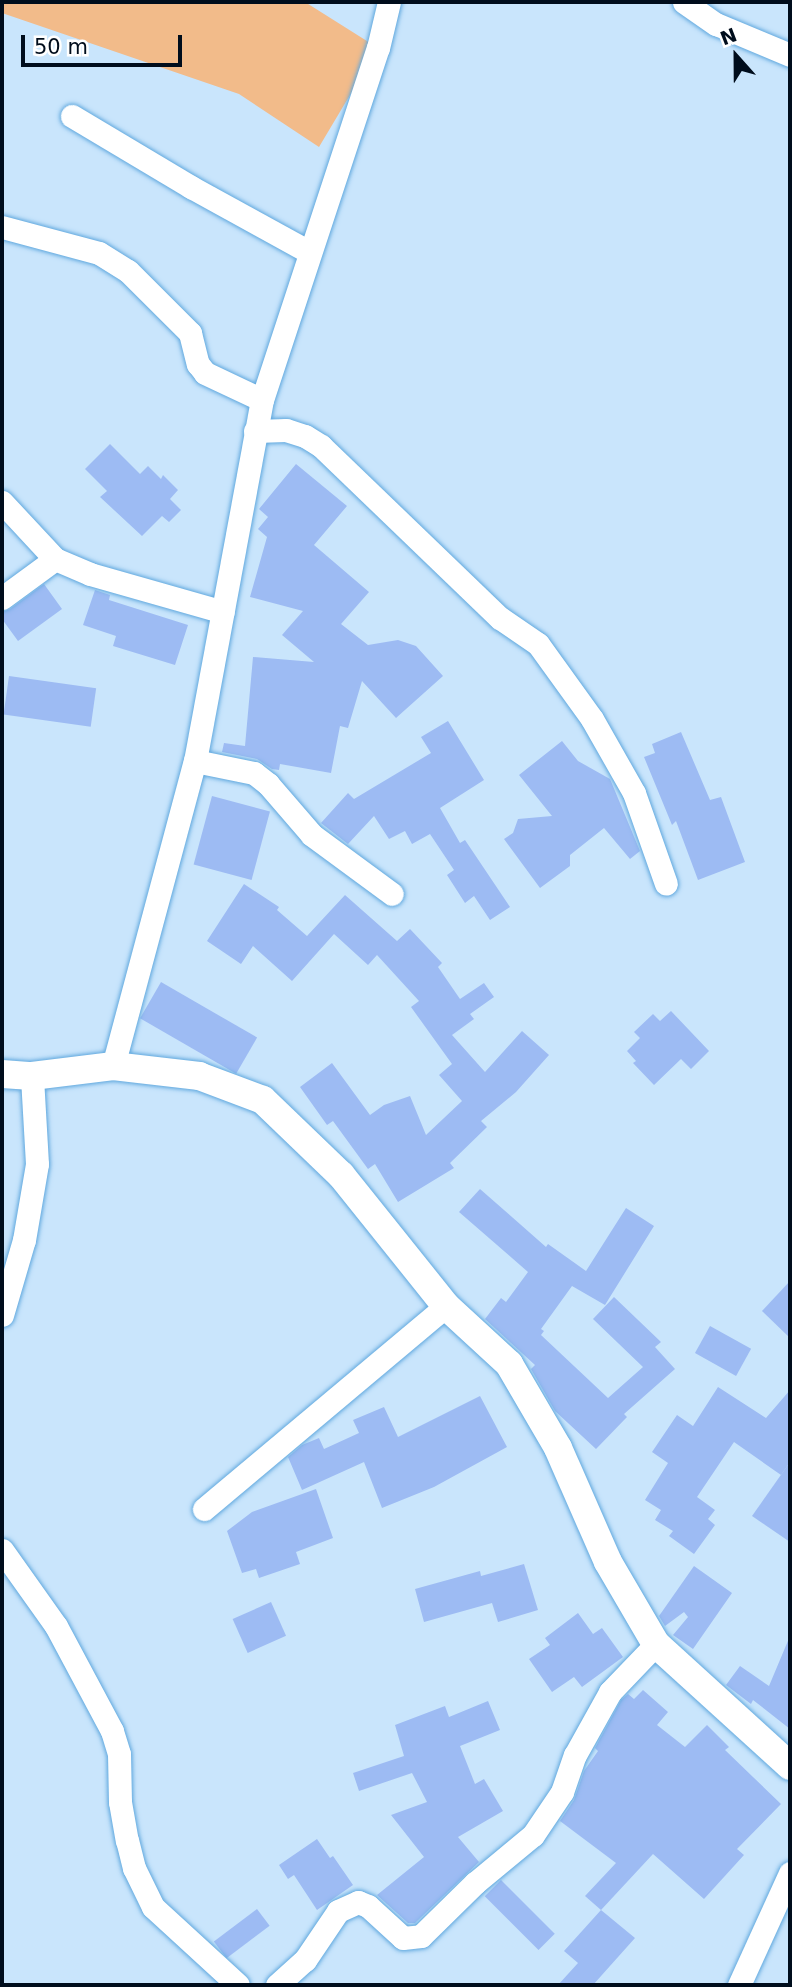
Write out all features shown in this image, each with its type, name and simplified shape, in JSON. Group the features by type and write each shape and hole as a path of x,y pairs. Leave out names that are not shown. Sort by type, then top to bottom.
{"street":[{"path":"113,1066 195,761 262,400 378,48 389,2"},
{"path":"684,2 716,24 790,55"},
{"path":"72,116 191,187 309,251"},
{"path":"2,227 99,253 128,271 190,333 198,364 205,373 262,400"},
{"path":"255,431 286,430 305,436 321,446 500,618 538,644 592,719 634,793 666,884"},
{"path":"2,502 55,559 90,574 223,612"},
{"path":"2,598 55,559"},
{"path":"195,761 254,773 268,783 312,835 392,894"},
{"path":"2,1074 32,1076 113,1066 199,1076 263,1100 341,1175 446,1306 509,1364 558,1448 608,1562 656,1644 790,1766"},
{"path":"2,1315 24,1240 37,1164 38,1130 32,1076"},
{"path":"204,1509 446,1306"},
{"path":"2,1550 56,1626 112,1731 119,1754 120,1802 127,1840 134,1868 153,1907 238,1985"},
{"path":"277,1985 305,1960 338,1911 358,1902 368,1906 403,1938 421,1936 475,1883 533,1835 562,1792 575,1755 610,1692 656,1644"},
{"path":"739,1985 790,1873"}],"shaded area":[{"path":"2,2 305,2 378,48 319,147 239,94 2,13"}],"building":[{"path":"110,444 140,474 148,466 161,479 163,475 178,490 170,499 181,510 169,522 162,516 142,536 100,497 107,491 85,469"},
{"path":"296,464 347,506 314,545 369,592 341,624 368,645 398,640 416,646 443,676 396,718 362,681 348,728 340,726 331,773 280,764 279,770 272,769 257,759 222,752 224,743 245,746 253,657 314,662 282,635 303,611 250,597 267,537 258,529 268,517 259,509"},
{"path":"44,584 62,609 18,641 2,619 2,612"},
{"path":"95,590 110,595 109,600 188,625 175,665 113,646 116,636 83,625"},
{"path":"9,676 96,688 91,727 4,715"},
{"path":"448,721 484,780 440,808 460,843 465,840 510,907 490,920 474,896 465,903 447,875 454,870 430,834 412,844 405,831 389,839 374,816 348,844 321,823 348,793 354,799 431,753 421,737"},
{"path":"681,732 710,800 721,797 745,862 698,880 676,821 672,825 644,757 655,753 652,744"},
{"path":"562,741 578,761 610,779 640,851 630,859 604,828 570,855 570,866 540,888 504,839 513,833 518,819 552,816 519,775"},
{"path":"212,796 270,812 252,880 194,865"},
{"path":"244,884 279,907 277,910 307,936 345,895 397,941 410,929 442,963 438,967 460,999 484,983 494,997 470,1014 474,1019 452,1035 485,1072 522,1031 549,1055 516,1092 481,1121 487,1127 450,1163 454,1168 398,1202 375,1164 368,1169 333,1121 327,1125 300,1087 332,1063 370,1115 384,1105 410,1096 426,1135 462,1101 439,1075 452,1064 411,1007 419,1001 377,955 368,965 334,934 292,981 253,946 241,964 207,941"},
{"path":"161,982 257,1038 236,1074 140,1018"},
{"path":"671,1011 709,1051 691,1069 681,1059 654,1085 633,1063 636,1061 627,1051 640,1038 634,1032 653,1014 660,1021"},
{"path":"480,1189 546,1247 548,1244 586,1271 626,1208 654,1226 605,1305 572,1286 541,1329 544,1331 541,1335 608,1398 643,1367 593,1319 614,1297 661,1342 655,1347 675,1369 624,1414 627,1417 596,1449 555,1411 531,1369 535,1365 485,1319 501,1298 506,1302 528,1272 459,1212"},
{"path":"790,1281 790,1338 762,1311"},
{"path":"710,1326 751,1349 736,1376 695,1353"},
{"path":"718,1387 766,1418 790,1390 790,1462 781,1475 734,1442 697,1497 715,1510 708,1519 715,1525 694,1554 669,1536 673,1531 655,1520 661,1510 645,1500 668,1463 652,1452 677,1415 693,1426"},
{"path":"480,1396 507,1447 434,1487 382,1508 364,1462 302,1490 288,1457 302,1445 319,1438 324,1449 359,1433 353,1420 384,1407 398,1437"},
{"path":"790,1462 790,1542 752,1516"},
{"path":"316,1489 333,1538 296,1552 300,1564 259,1578 256,1569 242,1573 227,1531 252,1512"},
{"path":"524,1564 538,1610 498,1622 492,1603 424,1622 415,1589 480,1571 481,1576"},
{"path":"694,1566 732,1593 693,1649 673,1635 688,1617 684,1612 665,1626 659,1616"},
{"path":"271,1602 286,1636 248,1653 233,1619"},
{"path":"578,1613 593,1634 602,1628 623,1657 582,1687 574,1677 552,1692 529,1659 550,1645 545,1638"},
{"path":"790,1636 790,1729 753,1700 751,1704 726,1685 740,1666 769,1686"},
{"path":"643,1690 668,1712 657,1725 685,1747 707,1725 729,1747 725,1750 781,1804 737,1849 744,1855 704,1899 653,1854 601,1910 585,1896 616,1863 560,1821 574,1800 584,1771 598,1751 595,1748 621,1700 628,1694 634,1699"},
{"path":"488,1701 500,1730 460,1746 475,1784 484,1779 503,1811 458,1837 479,1862 415,1923 408,1923 377,1895 424,1857 391,1815 427,1802 412,1773 359,1791 353,1773 404,1756 395,1725 445,1706 449,1717"},
{"path":"317,1839 330,1858 333,1856 353,1885 317,1910 294,1875 288,1879 279,1865"},
{"path":"501,1880 555,1934 538,1950 485,1896"},
{"path":"257,1909 270,1926 227,1958 214,1941"},
{"path":"601,1910 635,1938 593,1985 558,1985 578,1963 564,1951"}]}
